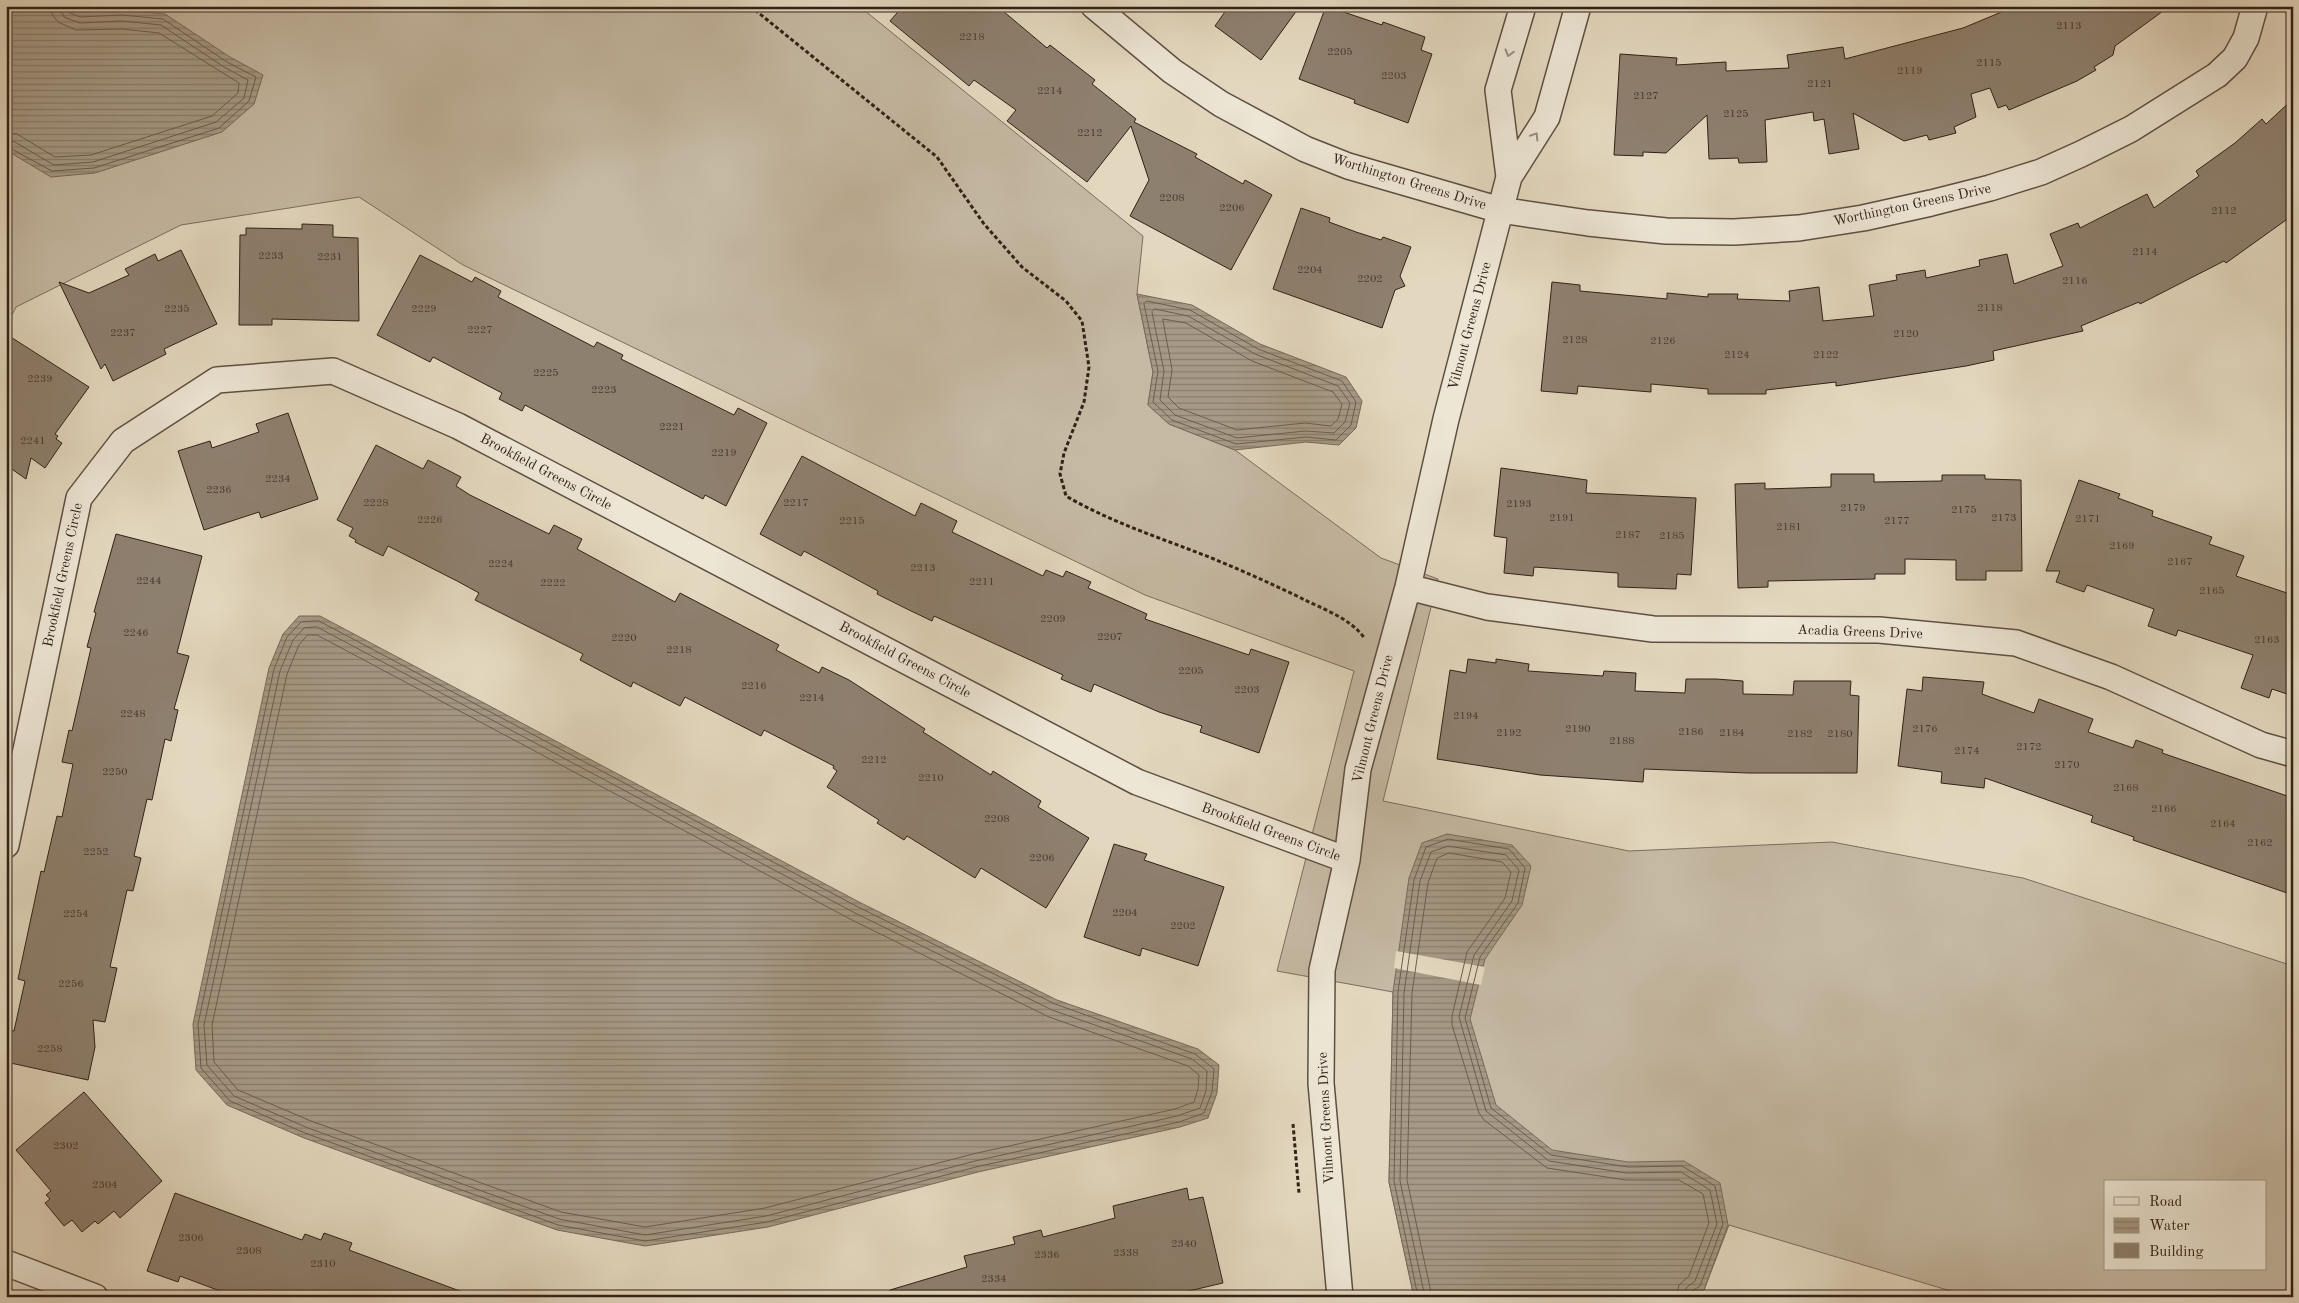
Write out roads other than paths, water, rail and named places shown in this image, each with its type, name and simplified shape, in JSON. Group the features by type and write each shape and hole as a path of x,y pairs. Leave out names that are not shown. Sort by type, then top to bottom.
{"street":[{"name":"Worthington Greens Drive","path":"1094,6 1172,71 1221,104 1278,135 1348,166 1500,210 1588,223 1647,229 1734,232 1798,228 1863,218 1990,188 2041,172 2131,129 2196,90 2217,75 2235,58 2246,38 2255,6"},
{"name":"Worthington Greens Drive","path":"1508,177 1498,90 1523,6"},
{"name":"Worthington Greens Drive","path":"1500,210 1508,177 1547,117 1578,6"},
{"name":"Vilmont Greens Drive","path":"1340,1297 1321,1082 1322,970 1348,860 1358,769 1408,587 1446,419 1500,210"},
{"name":"Brookfield Greens Circle","path":"6,845 79,498 123,441 217,380 333,371 467,431 1137,782 1348,860"},
{"name":"Acadia Greens Drive","path":"1408,587 1487,607 1653,630 1879,630 2016,643 2111,677 2262,744 2293,754"},
{"path":"6,1263 94,1297"}],"water":[{"path":"6,6 63,6 81,12 122,10 165,14 230,57 263,75 254,104 222,132 95,173 51,177 6,150"},
{"path":"1137,294 1192,305 1260,344 1346,377 1362,401 1356,428 1339,445 1306,442 1235,450 1169,424 1148,405 1153,372"},
{"path":"299,616 320,616 861,903 1057,1000 1198,1049 1219,1065 1217,1093 1208,1118 1180,1127 978,1172 768,1227 645,1246 557,1230 304,1138 227,1105 196,1070 193,1024 269,668 283,634"},
{"path":"1447,834 1512,845 1531,866 1522,905 1485,959 1470,1019 1496,1105 1552,1150 1628,1162 1684,1161 1720,1183 1728,1225 1704,1290 1691,1297 1414,1297 1389,1182 1393,992 1409,878 1422,843"}]}
